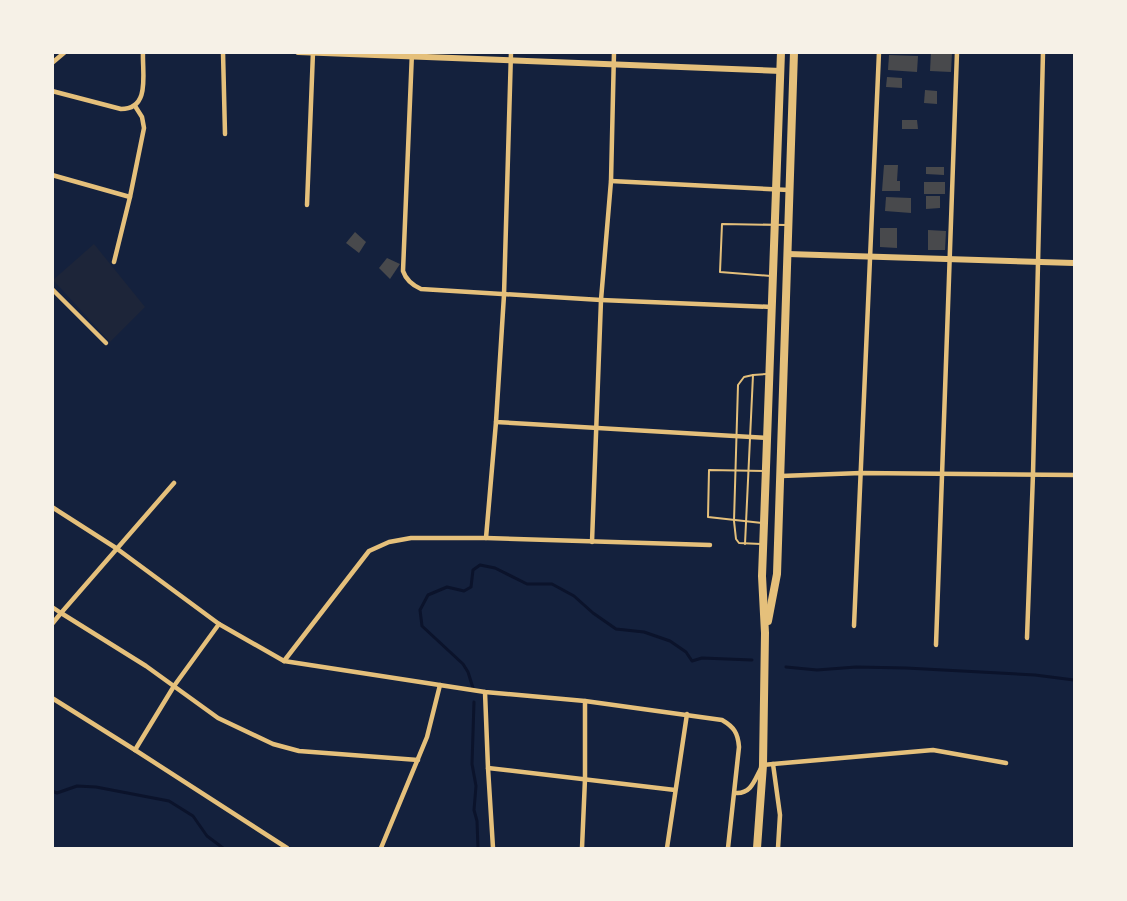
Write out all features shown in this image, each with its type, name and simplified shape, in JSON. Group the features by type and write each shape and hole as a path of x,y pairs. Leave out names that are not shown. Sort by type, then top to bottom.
{"highway":[{"path":"757,849 763,765 765,633 762,588 763,544 781,52"},
{"path":"765,633 777,574 794,52"}],"street":[{"path":"52,63 65,52"},
{"path":"52,92 121,109 135,106 142,98 143,92 143,52"},
{"path":"223,52 225,134"},
{"path":"298,52 412,54 511,61 781,71"},
{"path":"486,538 504,295 511,52"},
{"path":"592,542 601,300 611,181 614,52"},
{"path":"854,626 879,52"},
{"path":"936,645 957,52"},
{"path":"1027,638 1034,474 1043,52"},
{"path":"307,205 313,53"},
{"path":"412,54 404,274 411,284 421,289 504,295 773,307"},
{"path":"114,262 144,128 142,117 135,106"},
{"path":"52,175 130,196"},
{"path":"611,181 789,190"},
{"path":"788,254 1074,263"},
{"path":"53,291 106,343"},
{"path":"496,422 768,438"},
{"path":"781,476 861,473 1074,475"},
{"path":"52,624 174,483"},
{"path":"52,507 116,548 219,624 284,661 485,692 585,701 722,720 731,725 738,736 736,793 728,849"},
{"path":"284,661 369,551 389,542 411,538 486,538 710,545"},
{"path":"52,607 174,686 218,718 273,744 299,752 418,760"},
{"path":"135,750 174,686 219,624"},
{"path":"381,849 427,737 440,685"},
{"path":"485,692 493,849"},
{"path":"52,698 287,849"},
{"path":"582,849 585,701"},
{"path":"667,849 687,714"},
{"path":"736,793 745,793 749,790 763,765 933,750 1006,763"},
{"path":"773,764 780,815 777,849"},
{"path":"488,768 675,790"}],"lane":[{"path":"774,276 720,272 722,224 788,225"},
{"path":"763,544 739,543 736,539 734,521 738,382 744,377 770,374"},
{"path":"745,544 753,375"},
{"path":"764,523 708,517 709,470 767,471"}],"shaded area":[{"path":"94,244 145,307 110,342 53,280"}],"building":[{"path":"931,52 952,52 951,72 930,71"},
{"path":"889,55 918,56 917,72 888,70"},
{"path":"887,77 902,78 902,88 886,87"},
{"path":"925,90 937,91 937,104 924,103"},
{"path":"902,120 917,120 918,129 902,129"},
{"path":"884,165 898,165 897,181 900,181 900,191 882,191"},
{"path":"926,167 944,167 944,175 926,174"},
{"path":"924,182 945,182 945,194 924,194"},
{"path":"926,196 940,196 940,208 926,209"},
{"path":"886,197 911,198 911,213 885,211"},
{"path":"880,228 897,228 897,248 880,247"},
{"path":"928,230 946,231 945,250 928,250"},
{"path":"355,232 366,242 359,253 346,243"},
{"path":"387,258 400,264 390,279 379,268"}],"waterway":[{"path":"473,688 463,664 422,626 420,610 428,595 447,587 464,591 471,587 473,570 480,565 495,568 527,584 552,584 574,596 616,629 644,632 670,641 686,652 692,661 702,658 752,660"},
{"path":"786,667 817,670 856,667 906,668 1035,675 1074,680"},
{"path":"474,702 472,764 476,786 474,810 477,821 478,848"},
{"path":"52,791 57,793 77,786 96,787 169,801 193,816 207,836 223,848"}]}
